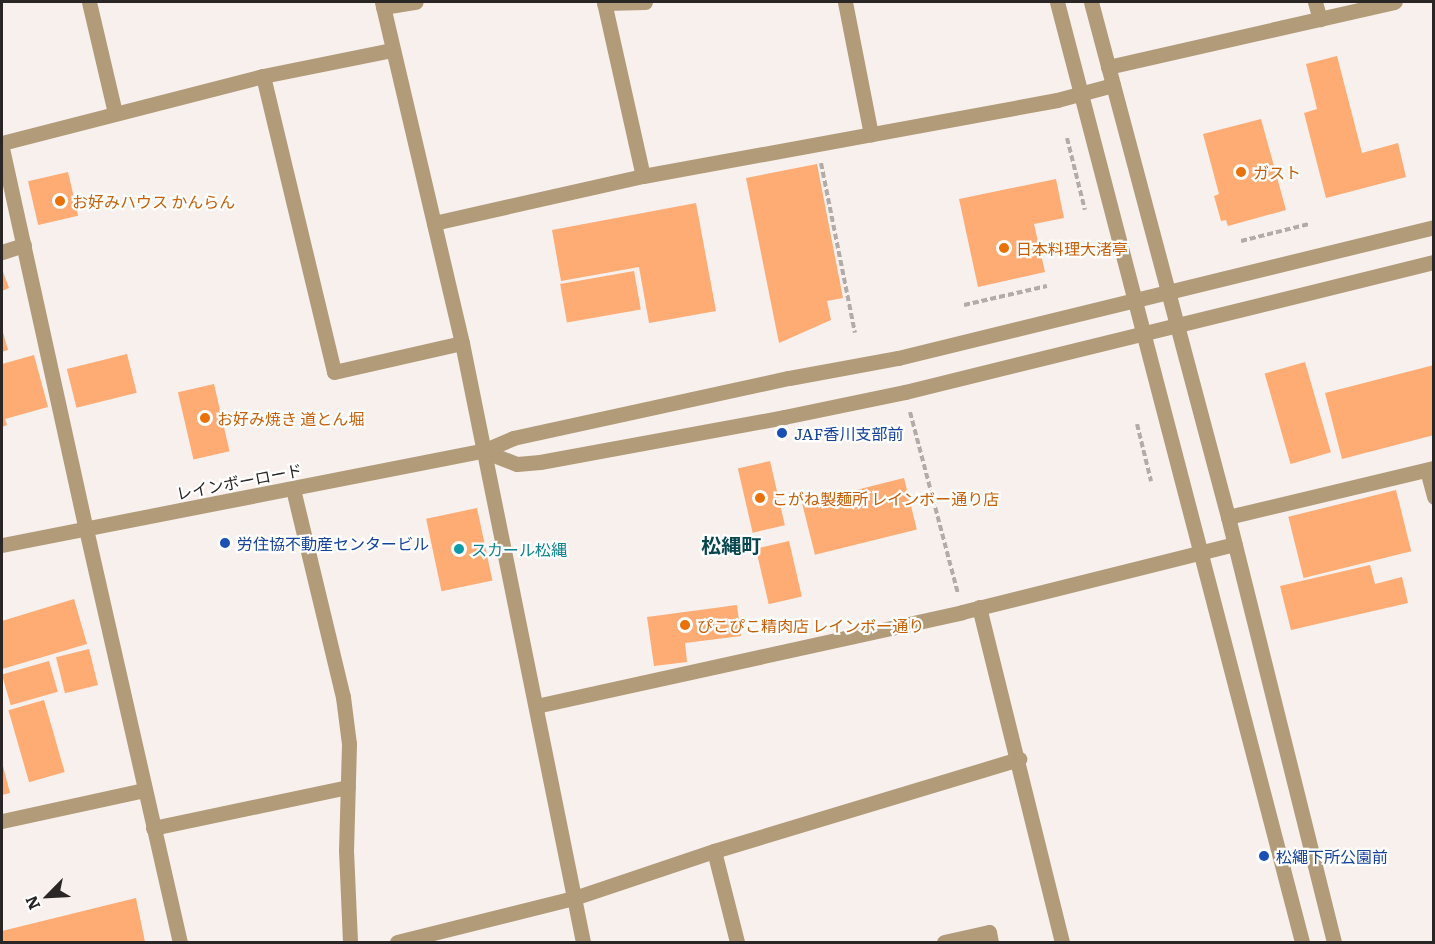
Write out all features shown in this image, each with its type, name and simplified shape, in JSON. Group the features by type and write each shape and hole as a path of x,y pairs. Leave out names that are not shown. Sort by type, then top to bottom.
{"street":[{"path":"89,2 115,113"},
{"path":"416,2 382,4 462,343 583,942"},
{"path":"643,176 604,2 645,2"},
{"path":"845,2 871,134"},
{"path":"1057,2 1302,942"},
{"path":"1091,2 1165,291 1235,544 1334,942"},
{"path":"1315,2 1320,19"},
{"path":"1108,67 1395,2"},
{"path":"2,143 263,76 392,50"},
{"path":"263,76 334,372 462,343"},
{"path":"434,223 643,176 1080,94 1113,85"},
{"path":"2,148 144,790 180,942"},
{"name":"レインボーロード","path":"2,545 483,451 513,438 789,378 898,358 1134,298 1434,227"},
{"path":"2,252 24,245"},
{"path":"483,451 517,464 563,458 894,394 1434,262"},
{"path":"1228,517 1430,469 1434,497"},
{"path":"293,489 342,697 349,744 350,942"},
{"path":"536,706 962,612 1235,544"},
{"path":"979,607 1019,759 1062,942"},
{"path":"397,942 440,937 574,898 714,850 1019,759"},
{"path":"153,828 348,787"},
{"path":"2,821 144,790"},
{"path":"714,850 737,942"},
{"path":"944,942 989,932 991,942"}],"path":[{"path":"1067,138 1084,210"},
{"path":"818,144 855,333"},
{"path":"1241,241 1309,224"},
{"path":"963,305 1047,286"},
{"path":"909,407 962,612"},
{"path":"1137,424 1151,481"}],"building":[{"path":"1337,56 1362,153 1398,143 1406,177 1326,198 1304,113 1317,109 1306,64"},
{"path":"1261,119 1286,210 1228,226 1226,220 1221,221 1214,196 1219,194 1203,134"},
{"path":"817,164 843,298 827,301 831,320 779,343 746,178"},
{"path":"68,172 78,216 38,225 28,181"},
{"name":"日本料理大渚亭","path":"1056,179 1064,218 1034,224 1045,272 978,287 959,199"},
{"path":"696,203 716,311 649,323 639,267 561,281 552,230"},
{"path":"2,269 9,288 2,291"},
{"path":"634,271 641,309 567,322 560,284"},
{"path":"2,329 8,350 2,352"},
{"path":"127,354 137,393 77,408 67,369"},
{"path":"34,355 48,407 5,419 7,425 2,427 2,364"},
{"path":"1305,362 1331,452 1291,464 1265,374"},
{"path":"1434,365 1434,435 1342,459 1325,393"},
{"path":"214,384 230,451 193,460 178,392"},
{"path":"770,461 785,525 753,533 738,468"},
{"path":"904,478 917,529 815,555 802,503"},
{"path":"1396,490 1411,551 1304,578 1288,517"},
{"name":"スカール松縄","path":"477,508 492,580 442,591 426,519"},
{"path":"789,541 802,597 769,604 756,549"},
{"path":"1370,565 1375,584 1402,577 1408,603 1291,630 1280,586"},
{"path":"74,599 87,644 2,669 2,621"},
{"path":"737,605 741,636 685,643 687,662 654,666 647,617"},
{"path":"89,649 98,685 65,693 56,657"},
{"path":"49,661 58,692 11,705 2,674"},
{"path":"44,700 65,772 29,782 8,710"},
{"path":"2,762 10,793 2,795"},
{"path":"136,898 145,942 2,942 2,931"}],"place":[{"name":"ガスト","path":"1241,172"},
{"name":"お好みハウス かんらん","path":"60,201"},
{"name":"日本料理大渚亭","path":"1004,248"},
{"name":"お好み焼き 道とん堀","path":"205,418"},
{"name":"JAF香川支部前","path":"782,433"},
{"name":"こがね製麺所 レインボー通り店","path":"760,498"},
{"name":"労住協不動産センタービル","path":"225,543"},
{"name":"スカール松縄","path":"459,549"},
{"name":"ぴこぴこ精肉店 レインボー通り","path":"685,625"},
{"name":"松繩下所公園前","path":"1264,856"}],"district":[{"name":"松縄町","path":"731,544"}]}
